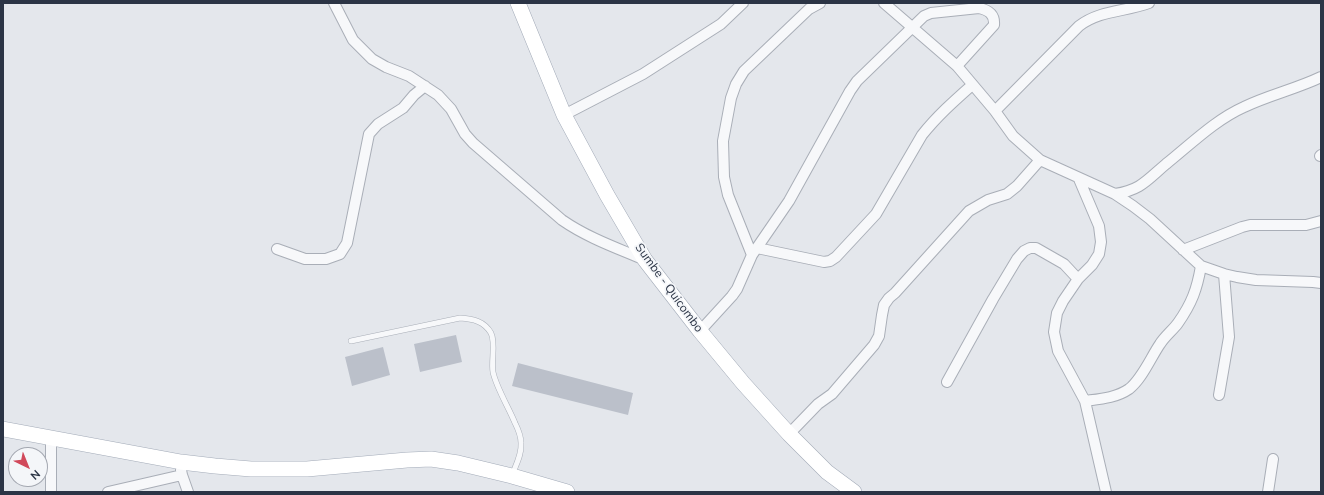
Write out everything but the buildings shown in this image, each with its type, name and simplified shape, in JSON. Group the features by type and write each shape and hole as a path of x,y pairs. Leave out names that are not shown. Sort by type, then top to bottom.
{"main road":[{"name":"Sumbe - Quicombo","path":"518,3 564,115 607,195 645,260 700,331 743,383 789,434 828,472 854,492"},
{"path":"3,429 181,468 215,466 251,469 307,469 407,460 431,460 458,463 512,476 566,492"}],"street":[{"path":"334,3 353,40 364,52 372,59 386,67 409,76 438,95 451,109 465,134 473,143 562,220 600,242 645,260"},
{"path":"564,115 643,74 721,24 743,3"},
{"path":"755,251 728,195 724,177 723,141 731,98 736,84 744,71 809,9 820,3"},
{"path":"884,3 956,66 995,111 1013,136 1040,160 1079,179 1115,194 1134,206 1201,266 1224,274 1256,280 1321,283"},
{"path":"995,111 1079,26 1087,20 1098,15 1149,3"},
{"path":"700,331 737,289 755,251 789,201 853,86 924,16 944,7 985,9 991,13 995,19 994,25 956,66"},
{"path":"1115,194 1128,192 1143,184 1210,128 1244,106 1321,77"},
{"path":"755,251 824,262 830,261 836,257 884,204 929,126 939,114 972,85"},
{"path":"277,249 305,259 326,259 340,254 347,243 369,134 378,124 403,108 414,95 425,86"},
{"path":"789,434 818,404 832,394 874,345 879,336 884,305 889,298 969,211 988,200 1007,194 1017,186 1040,160"},
{"path":"1079,179 1099,226 1101,242 1099,254 1092,265 1078,279 1063,301 1057,313 1054,332 1058,351 1085,401 1106,492"},
{"path":"1183,250 1242,227 1306,225 1321,221"},
{"path":"947,382 993,299 1017,259 1024,251 1030,248 1036,248 1064,264 1078,279"},
{"path":"1085,401 1121,394 1136,382 1161,342 1178,323 1193,298 1201,266"},
{"path":"1219,395 1228,337 1224,274"},
{"path":"51,439 51,492"},
{"path":"1268,492 1273,459"},
{"path":"108,492 181,468 188,492"}],"lane":[{"path":"351,341 460,318 473,318 481,322 491,333 493,339 492,362 494,375 518,430 521,442 520,452 512,476"}]}
